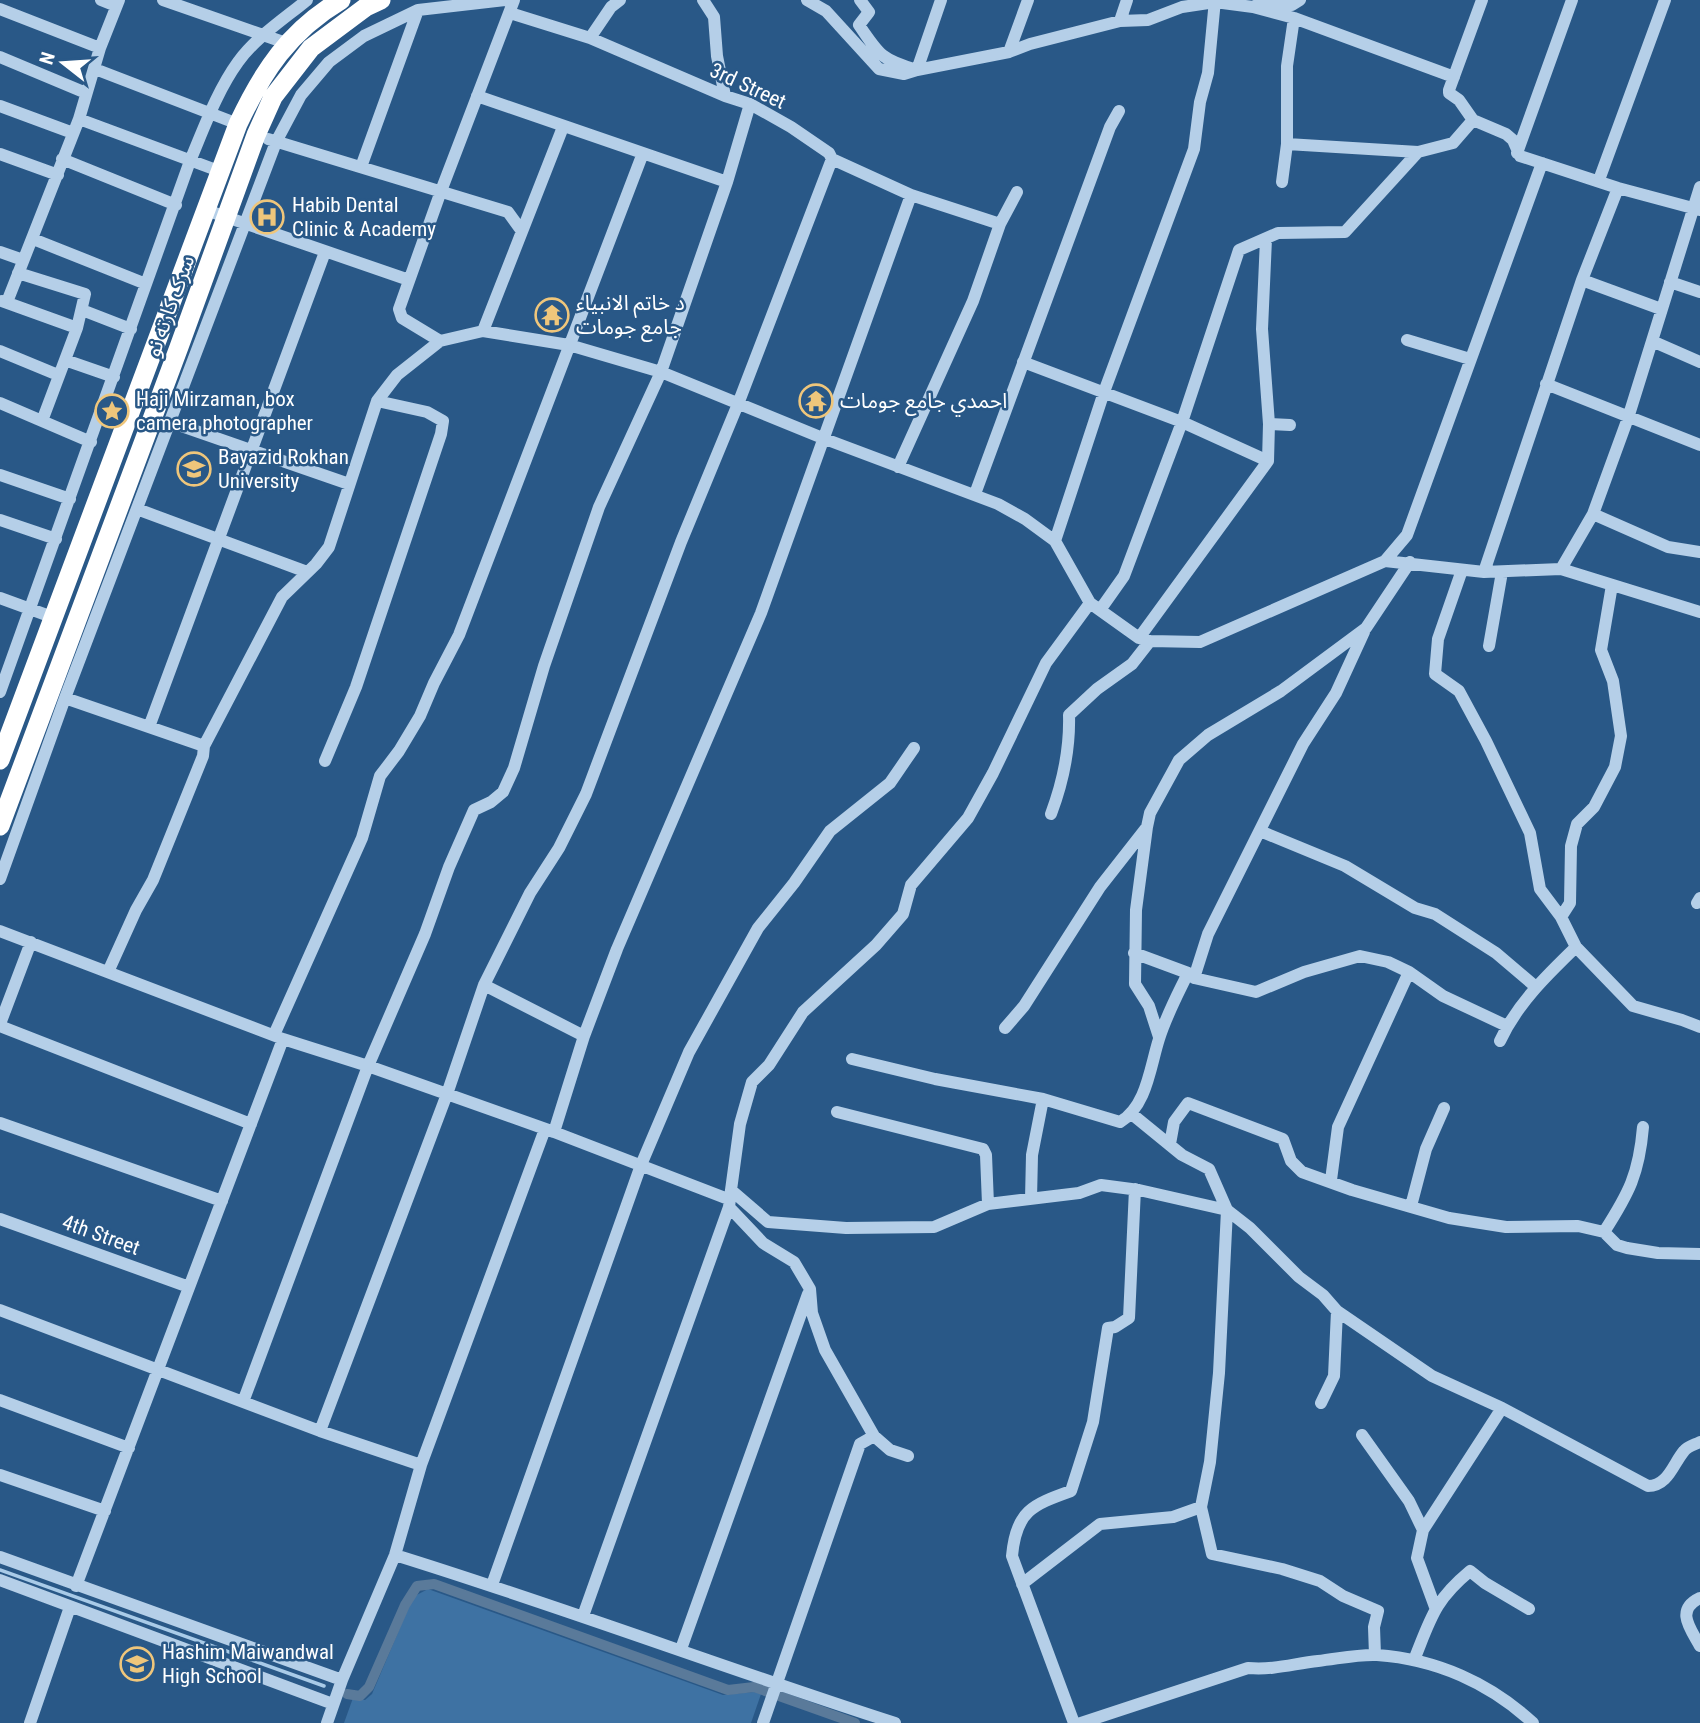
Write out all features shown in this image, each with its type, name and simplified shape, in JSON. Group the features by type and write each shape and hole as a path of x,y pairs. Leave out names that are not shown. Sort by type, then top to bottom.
{"highway":[{"name":"سرک کارته نو","path":"0,760 238,124 256,86 286,43 341,0"},
{"name":"سرک کارته نو","path":"0,826 235,221 256,135 273,97 311,48 366,7 381,0"}],"street":[{"path":"77,328 4,301 33,239 58,175 79,119 100,48 118,3 101,0"},
{"path":"163,0 286,43"},
{"path":"0,692 190,161 238,61 307,0"},
{"path":"0,879 65,698 170,422 235,221 301,95 329,62 364,36 418,10 505,0"},
{"path":"440,341 399,315 441,191 514,0"},
{"path":"590,38 611,6 620,0"},
{"path":"703,0 714,17 717,56 725,96"},
{"path":"807,0 826,11 879,69 904,74 917,69 1009,52 1120,21 1148,20 1182,6 1215,1 1253,6 1294,18 1454,77"},
{"path":"860,0 869,12 859,25 877,51 888,61 917,69"},
{"path":"917,69 941,0"},
{"path":"1009,52 1028,0"},
{"path":"1120,21 1127,0"},
{"path":"1253,6 1265,1 1292,5 1300,0"},
{"path":"1482,0 1449,93 1459,100 1473,120 1506,134 1513,140 1520,156 1618,188 1697,209"},
{"path":"1517,153 1572,0"},
{"path":"1599,180 1665,0"},
{"path":"1055,541 1104,392 1194,149 1200,102 1208,73 1215,1"},
{"path":"0,9 100,48"},
{"path":"361,167 418,10"},
{"name":"3rd Street","path":"510,13 590,38 725,96 750,104 791,127 829,153 832,159 911,195 1000,224"},
{"path":"1282,182 1287,144 1287,65 1294,18"},
{"path":"0,57 86,93"},
{"path":"95,69 238,124"},
{"path":"477,96 727,181"},
{"path":"243,1402 368,1066 425,934 449,867 474,810 491,803 503,792 514,768 544,666 598,507 661,372 727,181 750,104"},
{"path":"0,106 73,133"},
{"path":"975,494 1110,127 1119,111"},
{"path":"79,119 219,171"},
{"path":"1287,144 1418,152 1453,143 1473,120"},
{"path":"483,331 563,127"},
{"path":"256,135 508,212 521,230"},
{"path":"583,1616 730,1199 740,1124 752,1082 769,1065 803,1012 876,945 903,914 911,885 968,818 1015,730 1046,663 1124,576 1182,422 1239,250 1279,233 1345,232 1418,152"},
{"path":"76,1586 251,1124 279,1037 362,838 380,776 420,716 433,683 459,635 643,153"},
{"path":"0,154 58,175"},
{"path":"62,159 176,205"},
{"path":"320,1431 447,1094 484,985 530,893 559,848 586,794 681,542 738,404 832,159"},
{"path":"108,972 164,854 203,756 204,746 282,597 316,564 329,547 377,401 397,375 440,341 483,331 569,345 661,372 825,439 975,494 1025,519 1055,541 1095,607 1145,640 1200,642 1385,561 1407,536 1542,163"},
{"path":"1561,569 1593,514 1628,418 1661,309 1697,209 1700,187"},
{"path":"1484,572 1581,281 1618,188"},
{"path":"898,467 973,301 1000,224 1017,192"},
{"path":"327,1723 342,1680 395,1555 421,1465 617,948 761,613 911,195"},
{"path":"206,210 409,280"},
{"path":"33,239 146,284"},
{"path":"1051,814 1062,786 1070,735 1069,715 1097,688 1132,664 1145,640 1268,461 1269,424 1262,329 1266,239"},
{"path":"0,252 23,260"},
{"path":"149,727 325,252"},
{"path":"18,272 85,294 77,328 42,421"},
{"path":"1581,281 1661,309"},
{"path":"1670,282 1700,292"},
{"path":"82,310 131,329"},
{"path":"1407,340 1470,359"},
{"path":"1652,341 1700,362"},
{"path":"0,351 58,375"},
{"path":"65,360 114,377"},
{"path":"1023,362 1182,422 1268,461"},
{"path":"1546,383 1700,445"},
{"path":"325,761 356,687 441,434 443,421 427,412 377,401"},
{"path":"0,403 91,442"},
{"path":"170,422 349,484"},
{"path":"1269,424 1290,425"},
{"path":"0,475 70,499"},
{"path":"137,509 307,572"},
{"path":"1593,514 1668,547 1700,552"},
{"path":"0,520 56,539"},
{"path":"1385,561 1484,572 1561,569 1700,612"},
{"path":"852,1059 935,1079 1043,1099 1112,1121 1120,1122 1133,1115 1148,1081 1159,1037 1303,744 1336,693 1366,628 1410,562"},
{"path":"1461,570 1438,639 1435,674 1459,691 1481,730 1530,833 1539,889 1561,917 1576,947 1633,1006 1700,1027"},
{"path":"1489,646 1502,572"},
{"path":"1561,917 1570,903 1571,846 1577,824 1594,807 1615,767 1621,736 1613,681 1601,650 1612,585"},
{"path":"0,598 52,617"},
{"path":"1159,1037 1149,1006 1135,984 1136,910 1150,813 1179,760 1208,735 1280,691 1366,628"},
{"path":"65,698 204,746"},
{"path":"492,1585 641,1166 688,1052 758,928 830,831 890,783 914,748"},
{"path":"1005,1028 1024,1006 1100,887 1147,827"},
{"path":"1260,831 1345,866 1415,908 1435,914 1496,953 1536,987"},
{"path":"0,931 279,1037 550,1130 730,1199 768,1222 846,1228 934,1227 988,1205 1079,1193 1101,1185 1135,1189 1227,1210 1250,1228 1299,1277 1322,1294 1337,1311 1432,1376 1502,1408 1648,1486 1656,1486 1665,1480 1686,1448 1700,1443"},
{"path":"31,942 0,1025 251,1124"},
{"path":"1500,1041 1507,1026 1536,987 1576,947"},
{"path":"1134,953 1191,975 1256,992 1304,972 1360,956 1388,962 1409,972 1443,996 1507,1026"},
{"path":"1331,1180 1338,1127 1409,972"},
{"path":"484,985 584,1036"},
{"path":"1031,1199 1032,1155 1043,1099"},
{"path":"1170,1144 1174,1122 1188,1103 1283,1139 1291,1161 1302,1172 1449,1218 1494,1226 1578,1226 1604,1233 1617,1245 1627,1248 1658,1254 1700,1254"},
{"path":"1410,1206 1426,1149 1444,1108"},
{"path":"837,1112 983,1149 986,1155 988,1205"},
{"path":"1133,1115 1182,1155 1209,1169 1227,1210 1219,1373 1210,1462 1202,1507 1212,1554 1282,1569 1320,1581 1343,1596 1378,1611 1374,1627 1375,1655"},
{"path":"0,1123 222,1201"},
{"path":"1604,1233 1628,1194 1640,1157 1643,1126"},
{"path":"1074,1723 1012,1556 1014,1536 1019,1522 1031,1507 1071,1491 1093,1422 1108,1328 1115,1327 1129,1318 1135,1189"},
{"path":"730,1199 763,1243 794,1262 810,1289 812,1313 825,1350 874,1436 890,1450 908,1456"},
{"name":"4th Street","path":"0,1220 190,1287"},
{"path":"681,1649 810,1289"},
{"path":"0,1310 320,1431 421,1465"},
{"path":"1321,1403 1334,1376 1337,1311"},
{"path":"0,1400 129,1448"},
{"path":"1435,1608 1417,1558 1423,1530 1502,1408"},
{"path":"1362,1435 1409,1501 1423,1530"},
{"path":"763,1723 860,1444 874,1436"},
{"path":"0,1475 105,1511"},
{"path":"1022,1584 1100,1524 1173,1517 1202,1507"},
{"path":"395,1555 681,1649 775,1692 895,1723"},
{"path":"0,1557 342,1680"},
{"path":"1415,1660 1435,1608 1447,1591 1470,1571 1529,1609"},
{"path":"0,1580 333,1704"},
{"path":"1700,1598 1686,1610 1685,1619 1700,1646"},
{"path":"30,1723 70,1606"},
{"path":"1081,1723 1248,1668 1272,1670 1314,1661 1375,1655 1415,1660 1456,1672 1510,1702 1533,1723"}],"shaded area":[{"path":"428,1589 723,1695 754,1692 761,1694 751,1723 344,1723 353,1698 365,1700 372,1694 413,1597"}],"waterway":[{"path":"0,1570 324,1686"},
{"path":"347,1694 360,1696 369,1687 405,1605 417,1586 434,1584 728,1690 754,1687 855,1723"}],"place":[{"name":"Habib Dental Clinic & Academy","path":"267,217"},
{"name":"د خاتم الانبیاء جامع جومات","path":"552,315"},
{"name":"احمدي جامع جومات","path":"816,401"},
{"name":"Haji Mirzaman, box camera photographer","path":"112,411"},
{"name":"Bayazid Rokhan University","path":"194,469"},
{"name":"Hashim Maiwandwal High School","path":"137,1664"}]}
